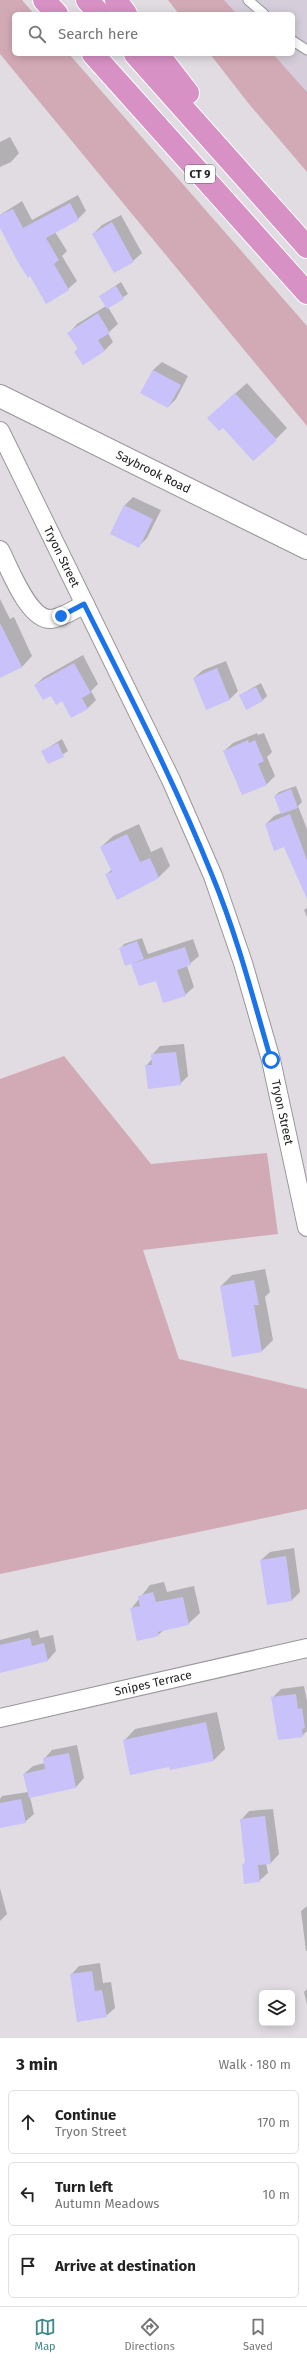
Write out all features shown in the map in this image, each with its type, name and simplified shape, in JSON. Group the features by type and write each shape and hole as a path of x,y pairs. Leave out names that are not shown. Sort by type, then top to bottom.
{"highway":[{"path":"44,0 55,12"},
{"path":"87,0 98,12"},
{"path":"116,0 125,12"},
{"name":"CT 9","path":"95,56 307,293"},
{"name":"CT 9","path":"137,56 307,246"},
{"path":"160,56 307,246"}],"main road":[{"name":"Saybrook Road","path":"0,396 307,548"}],"street":[{"name":"Tryon Street","path":"0,431 171,780 213,876 243,963 271,1060 307,1227"},
{"path":"0,550 30,607 40,616 50,619 84,604"},
{"name":"Snipes Terrace","path":"0,1718 307,1648"}],"lane":[{"path":"248,0 262,12"},
{"path":"295,42 307,50"}],"shaded area":[{"path":"0,0 22,0 32,12 12,12 12,56 71,56 307,326 307,426 0,54"},
{"path":"168,0 224,0 235,12 177,12"},
{"path":"224,0 307,0 307,92 275,56 295,56 295,12 235,12"},
{"path":"212,56 275,56 307,92 307,172 249,104"},
{"path":"64,1056 151,1164 267,1153 278,1234 143,1250 179,1359 307,1389 307,1509 0,1574 0,1079"}],"building":[{"path":"70,203 79,220 46,238 59,260 54,264 69,290 46,304 30,276 28,278 18,262 0,228 0,215 13,209 23,228"},
{"path":"112,222 134,262 114,273 92,234"},
{"path":"116,286 124,299 107,309 99,296"},
{"path":"98,313 110,333 98,340 105,351 83,365 74,352 78,349 67,333"},
{"path":"153,370 181,385 168,408 140,393"},
{"path":"235,393 277,440 253,461 223,428 219,431 207,418"},
{"path":"124,505 153,519 139,548 110,534"},
{"path":"0,623 22,667 0,678"},
{"path":"74,663 91,693 82,698 88,709 71,718 62,701 56,705 51,696 43,700 34,685"},
{"path":"217,668 230,700 206,710 193,678"},
{"path":"256,687 263,701 246,710 239,695"},
{"path":"248,740 249,743 255,740 264,761 258,764 267,785 242,795 223,751"},
{"path":"58,743 64,757 48,764 41,751"},
{"path":"291,789 298,808 281,814 274,796"},
{"path":"290,814 307,860 307,899 284,847 274,851 265,824"},
{"path":"127,834 140,862 150,858 159,878 117,900 105,874 112,872 100,847"},
{"path":"137,941 144,959 125,966 119,948"},
{"path":"185,947 191,965 177,970 186,996 163,1003 156,981 139,986 131,964"},
{"path":"176,1052 181,1085 148,1089 145,1065 152,1065 151,1054"},
{"path":"254,1280 259,1305 254,1305 262,1352 232,1357 220,1286"},
{"path":"286,1556 292,1601 267,1605 260,1560"},
{"path":"153,1592 156,1602 183,1597 189,1625 158,1632 159,1636 137,1641 130,1608 140,1606 138,1596"},
{"path":"30,1638 32,1646 44,1643 48,1661 0,1673 0,1645"},
{"path":"296,1694 298,1709 302,1708 305,1728 302,1729 303,1737 278,1740 271,1697"},
{"path":"206,1722 214,1761 170,1770 169,1767 130,1775 123,1740"},
{"path":"69,1753 76,1788 29,1798 23,1774 45,1769 43,1758"},
{"path":"21,1799 26,1823 0,1828 0,1803"},
{"path":"265,1816 271,1864 258,1865 260,1882 244,1884 242,1864 245,1864 240,1819"},
{"path":"92,1971 95,1991 102,1990 107,2017 77,2022 70,1974"}],"route":[{"path":"61,616 84,604 171,780 213,876 243,963 271,1060"}]}
